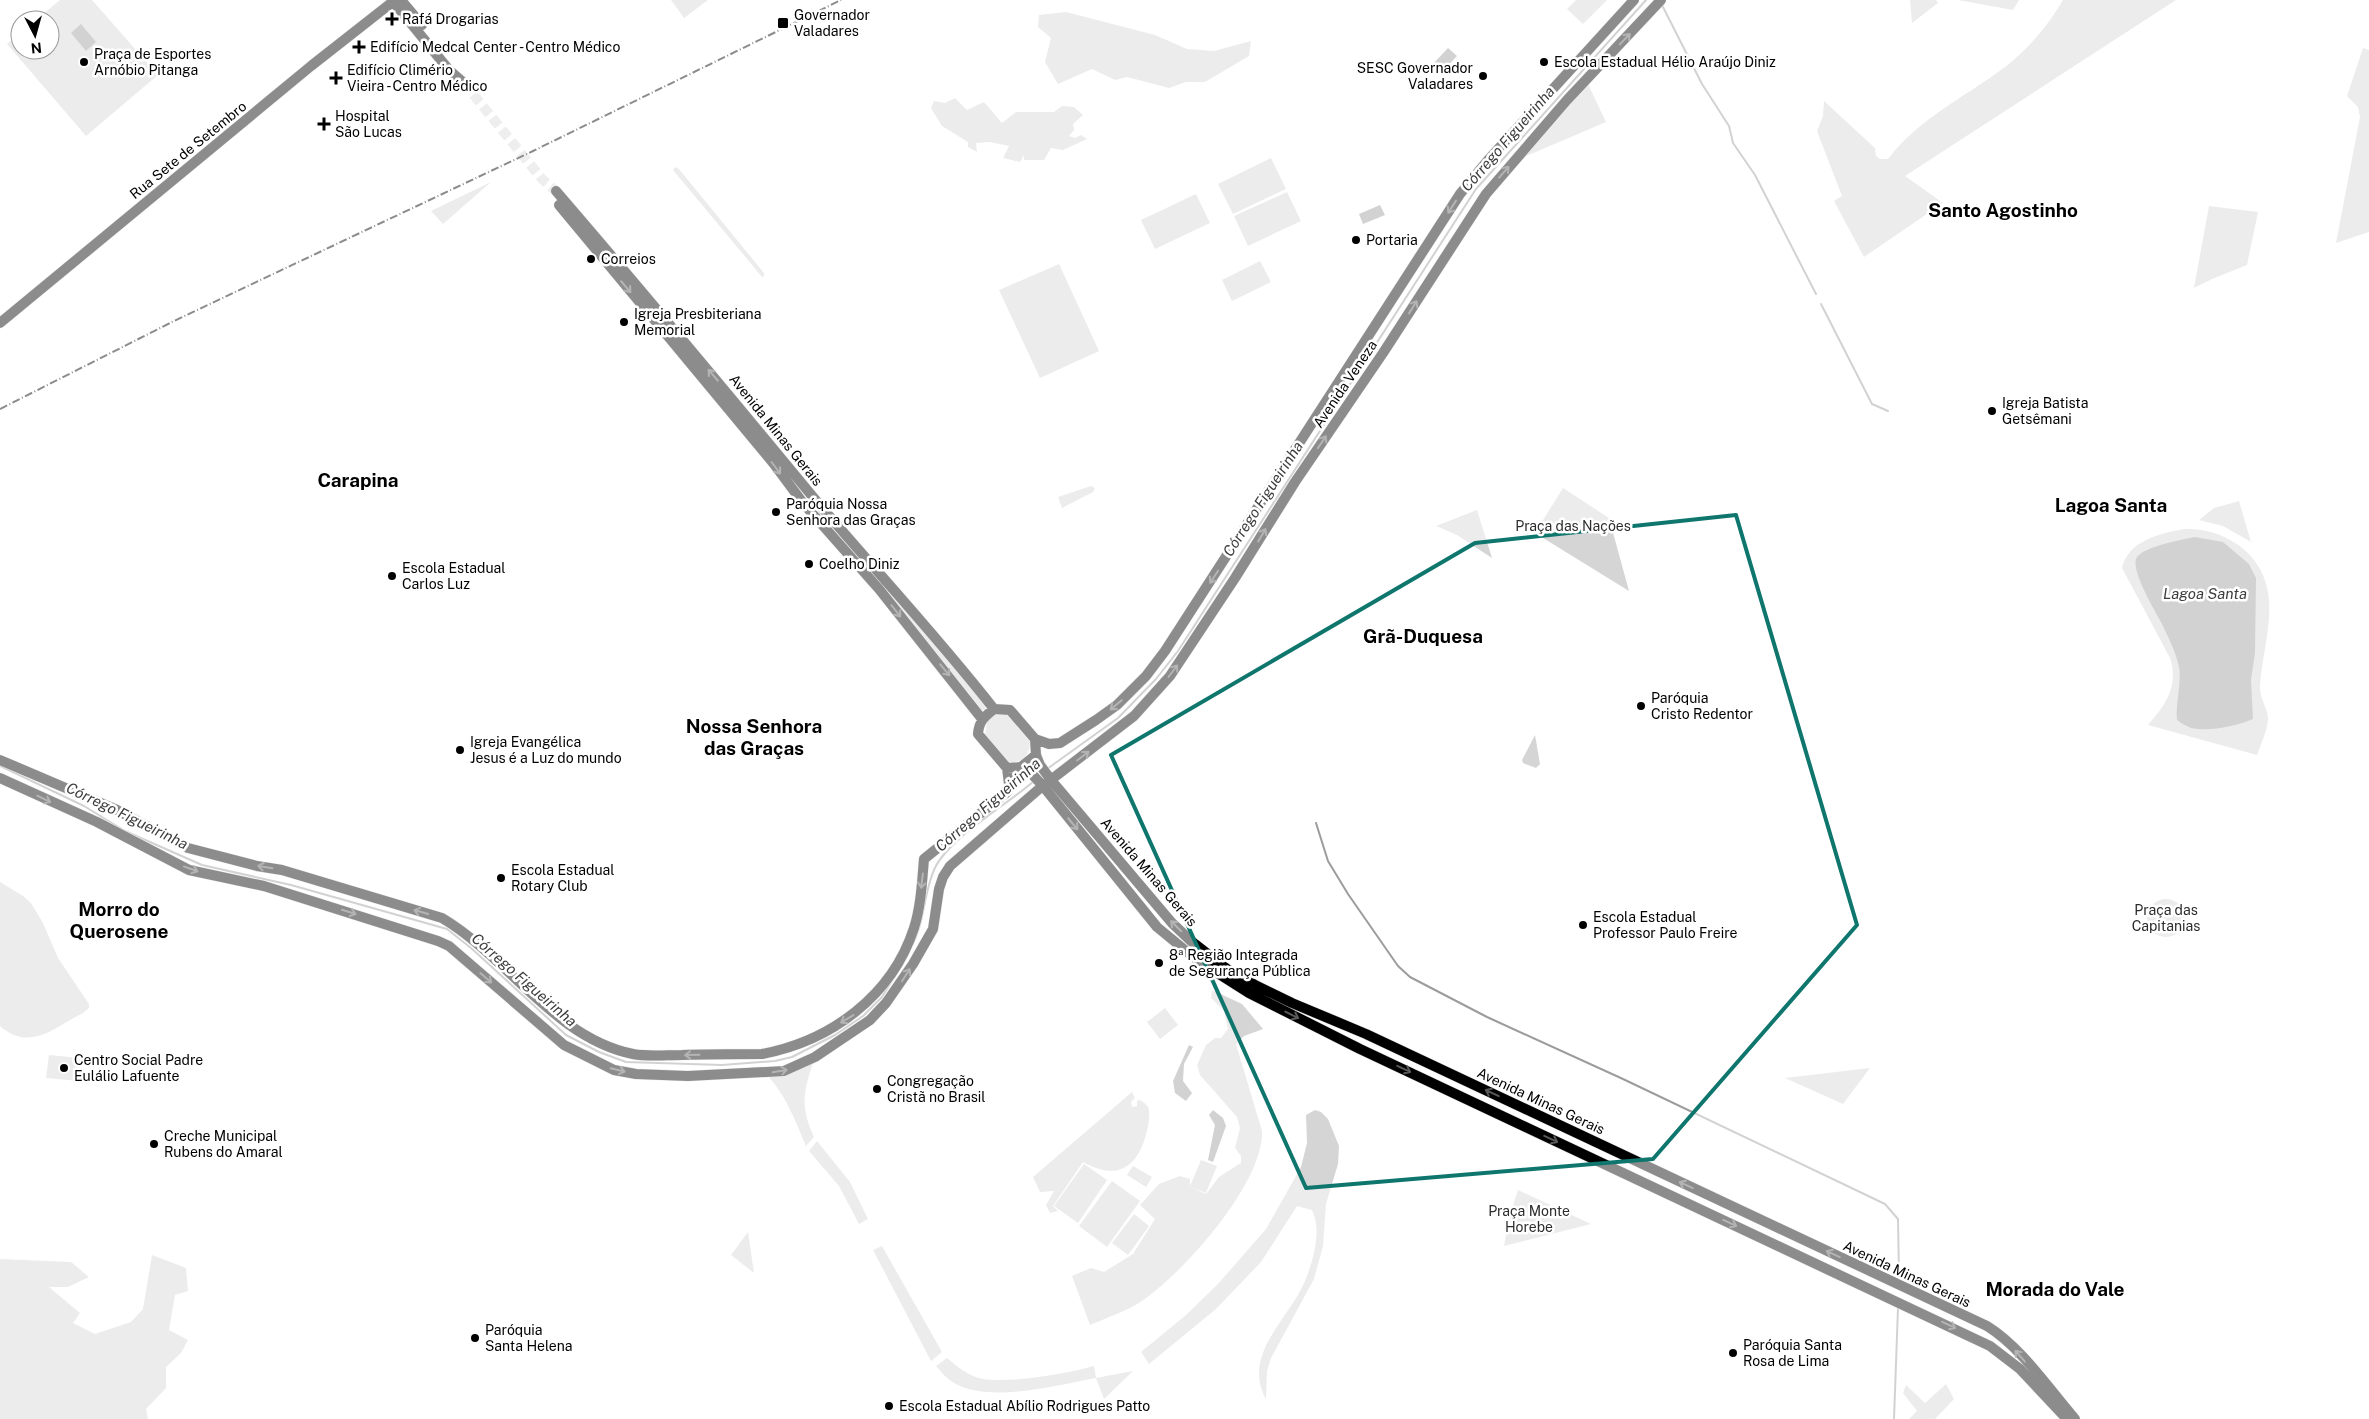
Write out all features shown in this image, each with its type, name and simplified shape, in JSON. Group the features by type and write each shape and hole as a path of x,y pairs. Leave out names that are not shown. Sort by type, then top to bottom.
{"main road":[{"path":"395,0 450,70 462,81"},
{"name":"Rua Sete de Setembro","path":"0,323 311,66 395,0"},
{"name":"Avenida Veneza","path":"1036,740 1049,744 1064,741 1117,705 1147,676 1364,345 1460,194 1489,159 1634,0"},
{"name":"Avenida Veneza","path":"0,778 96,822 189,870 264,886 438,940 449,946 564,1045 614,1070 636,1074 688,1076 784,1071 815,1057 870,1020 904,979 933,929 939,890 946,871 964,852 1047,783 1134,716 1170,676 1235,578 1295,482 1383,353 1486,194 1567,100 1661,0"},
{"name":"Avenida Minas Gerais","path":"982,719 876,586 803,503 774,464 553,193 756,426 994,709"},
{"path":"0,760 115,809 188,848 257,866 282,870 442,918 465,932 547,1008 576,1029 620,1050 647,1055 769,1053 804,1041 854,1015 886,982 910,938 914,926 924,859 1007,792 1009,784 1006,768 978,734 979,724 982,719 994,709 1010,710 1036,740 1036,755 1026,769 1006,768"},
{"name":"Avenida Minas Gerais","path":"1036,755 1047,783 1155,924 1197,960 1249,993 1368,1053 1990,1346 2020,1369 2067,1419"},
{"name":"Avenida Minas Gerais","path":"1026,769 1047,783 1172,923 1227,969 1292,1003 1423,1060 1998,1333 2075,1419"},
{"path":"1990,1346 1998,1333"}],"highlighted area":[{"path":"1736,515 1857,925 1653,1159 1306,1188 1111,755 1475,543"}],"green space":[{"name":"Praça de Esportes Arnóbio Pitanga","path":"60,0 92,0 158,75 86,136 21,60 60,60 60,10 48,10"},
{"path":"671,0 708,0 684,18"},
{"path":"1576,0 1607,0 1583,24 1567,9"},
{"path":"1910,0 1936,0 1938,3 1912,23"},
{"path":"1958,0 2019,0 2013,10"},
{"path":"2063,0 2176,0 1905,176 1943,203 1864,257 1834,201 1842,196 1817,131 1823,116 1824,101 1875,148 1876,156 1880,159 1888,159 1913,132 1928,120 2014,60 2051,19"},
{"path":"1066,12 1155,35 1187,49 1214,51 1251,41 1249,56 1205,82 1186,82 1169,88 1127,77 1115,80 1092,69 1058,84 1045,62 1051,38 1038,27 1039,15"},
{"path":"2363,48 2369,50 2369,232 2336,243 2360,117 2358,107 2347,96"},
{"path":"1587,82 1606,122 1517,160"},
{"path":"955,98 967,110 984,102 1002,123 1016,112 1054,112 1062,106 1074,107 1083,115 1073,124 1074,130 1069,136 1075,138 1081,135 1087,139 1063,150 1051,148 1044,160 1024,160 1024,155 1020,162 1003,158 1009,146 990,142 976,143 977,152 968,147 968,142 942,126 931,108 934,101 945,103"},
{"path":"1271,158 1286,189 1233,214 1218,184"},
{"path":"675,167 679,169 764,273 764,276 762,277 673,170"},
{"path":"491,182 443,224 431,211"},
{"path":"1287,192 1301,221 1248,246 1234,216"},
{"path":"1196,194 1210,223 1155,249 1141,220"},
{"path":"2209,206 2258,212 2247,265 2194,288"},
{"path":"582,228 886,584 985,705 985,710 980,710"},
{"path":"1260,261 1271,282 1232,301 1222,280"},
{"path":"1059,264 1099,351 1040,378 999,290"},
{"path":"1091,486 1095,488 1093,492 1062,508 1058,497"},
{"name":"Praça das Nações","path":"1563,488 1609,518 1629,591 1535,533"},
{"path":"2239,501 2251,542 2223,526 2199,520 2214,508"},
{"name":"Praça das Nações","path":"1477,510 1492,558 1457,535 1436,526"},
{"name":"Lagoa Santa","path":"2185,529 2201,530 2230,539 2253,558 2267,585 2269,622 2260,685 2268,722 2257,755 2148,725 2160,710 2169,694 2172,686 2172,668 2170,658 2122,568 2125,559 2131,551 2146,540 2165,533"},
{"path":"996,714 1009,715 1030,742 1030,747 1024,758 1016,762 1007,762 985,736 987,721"},
{"path":"1535,735 1540,764 1536,768 1523,763 1522,760"},
{"path":"0,882 31,903 43,923 58,958 89,1004 89,1008 83,1013 53,1030 32,1037 11,1034 0,1026"},
{"name":"Praça das Capitanias","path":"2166,899 2179,905 2185,918 2179,931 2166,937 2153,931 2147,918 2153,905"},
{"path":"1212,990 1242,1004 1263,1029 1244,1036 1236,1044 1262,1131 1259,1152 1250,1176 1235,1201 1217,1226 1177,1272 1139,1303 1090,1325 1072,1276 1091,1268 1104,1272 1133,1254 1155,1219 1140,1205 1159,1184 1180,1176 1190,1179 1190,1186 1201,1160 1217,1166 1206,1193 1190,1187 1206,1194 1219,1177 1241,1163 1241,1156 1235,1148 1240,1128 1237,1117 1200,1075 1197,1065 1206,1045 1215,1038 1221,1038 1228,1029 1224,1011 1211,998"},
{"path":"1165,1008 1178,1025 1160,1039 1147,1022"},
{"name":"Centro Social Padre Eulálio Lafuente","path":"49,1055 81,1058 79,1081 46,1078"},
{"path":"815,1057 805,1097 806,1116 814,1137 806,1146 784,1098 765,1073"},
{"path":"1870,1068 1843,1104 1785,1078"},
{"path":"1132,1092 1135,1098 1131,1102 1132,1107 1137,1106 1137,1101 1140,1100 1148,1107 1149,1115 1145,1138 1134,1160 1120,1170 1112,1171 1093,1167 1083,1162 1053,1206 1058,1211 1050,1213 1046,1205 1054,1191 1040,1192 1033,1177"},
{"path":"1315,1110 1321,1112 1328,1119 1339,1146 1338,1164 1326,1204 1323,1246 1314,1279 1271,1358 1267,1371 1266,1399 1260,1385 1261,1357 1304,1284 1312,1260 1317,1233 1312,1210 1297,1206 1261,1262 1216,1309 1149,1364 1141,1352 1186,1315 1218,1284 1266,1229 1301,1167 1307,1143 1306,1115"},
{"path":"817,1141 850,1182 868,1219 859,1224 839,1186 809,1151"},
{"path":"1084,1164 1107,1180 1078,1223 1054,1206"},
{"path":"1133,1166 1152,1177 1146,1187 1127,1175"},
{"path":"1112,1181 1140,1201 1107,1247 1079,1226"},
{"name":"Praça Monte Horebe","path":"1518,1190 1591,1224 1504,1246 1509,1218"},
{"path":"1134,1214 1149,1226 1128,1255 1112,1243"},
{"path":"748,1232 754,1273 731,1255"},
{"path":"882,1246 942,1352 931,1361 873,1250"},
{"path":"152,1255 186,1268 188,1291 175,1295 169,1330 188,1340 181,1353 166,1367 166,1388 146,1409 148,1419 0,1419 0,1259 71,1262 89,1277 68,1287 49,1287 80,1313 73,1323 95,1334 131,1322 143,1309"},
{"path":"947,1358 968,1374 983,1379 1008,1380 1038,1377 1094,1366 1096,1378 1025,1391 988,1392 956,1384 948,1378 936,1366"},
{"path":"1133,1371 1104,1399 1096,1378"},
{"path":"1946,1384 1954,1399 1935,1419 1909,1419 1917,1411 1903,1393 1906,1385 1925,1403"}],"water":[{"path":"81,24 96,42 86,51 71,33"},
{"path":"1448,48 1457,56 1441,73 1432,65"},
{"path":"1380,205 1385,215 1363,224 1359,214"},
{"name":"Lagoa Santa","path":"2195,537 2223,542 2249,564 2256,578 2255,653 2251,680 2253,719 2214,729 2191,728 2177,720 2180,680 2178,661 2167,634 2140,580 2136,563 2137,557 2148,550 2164,544"},
{"path":"1189,1045 1193,1047 1184,1064 1183,1081 1192,1093 1186,1101 1175,1093 1173,1081"},
{"path":"1213,1110 1223,1118 1226,1126 1213,1162 1208,1160 1215,1125 1209,1115"}],"waterway":[{"name":"Córrego Figueirinha","path":"1047,769 1118,718 1156,679 1178,651 1476,189 1646,0"},
{"path":"1662,5 1702,84 1729,126 1733,143 1755,175 1816,294"},
{"path":"1821,304 1872,404 1888,411"},
{"name":"Córrego Figueirinha","path":"0,766 84,806 125,831 202,865 291,885 447,929 471,948 566,1035 599,1052 626,1062 722,1065 775,1061 792,1057 835,1035 863,1016 882,997 893,979"},
{"name":"Córrego Figueirinha","path":"911,947 922,919 930,880 941,858 964,835 1034,781"},
{"path":"1316,823 1328,861 1348,894 1398,966 1410,977 1487,1017 1623,1079 1885,1204 1898,1219 1899,1277"},
{"path":"1894,1419 1898,1308"}],"tunnel":[{"path":"464,83 542,179 556,191"}],"railway":[{"path":"0,409 174,321 533,151 841,0"}],"place":[{"name":"Rafá Drogarias","path":"392,19"},
{"name":"Governador Valadares","path":"783,23"},
{"name":"Edifício Medcal Center - Centro Médico","path":"359,47"},
{"name":"Praça de Esportes Arnóbio Pitanga","path":"84,62"},
{"name":"Escola Estadual Hélio Araújo Diniz","path":"1544,62"},
{"name":"SESC Governador Valadares","path":"1483,76"},
{"name":"Edifício Climério Vieira - Centro Médico","path":"336,78"},
{"name":"Hospital São Lucas","path":"324,124"},
{"name":"Portaria","path":"1356,240"},
{"name":"Correios","path":"591,259"},
{"name":"Igreja Presbiteriana Memorial","path":"624,322"},
{"name":"Igreja Batista Getsêmani","path":"1992,411"},
{"name":"Paróquia Nossa Senhora das Graças","path":"776,512"},
{"name":"Coelho Diniz","path":"809,564"},
{"name":"Escola Estadual Carlos Luz","path":"392,576"},
{"name":"Paróquia Cristo Redentor","path":"1641,706"},
{"name":"Igreja Evangélica Jesus é a Luz do mundo","path":"460,750"},
{"name":"Escola Estadual Rotary Club","path":"501,878"},
{"name":"Escola Estadual Professor Paulo Freire","path":"1583,925"},
{"name":"8ª Região Integrada de Segurança Pública","path":"1159,963"},
{"name":"Centro Social Padre Eulálio Lafuente","path":"64,1068"},
{"name":"Congregação Cristã no Brasil","path":"877,1089"},
{"name":"Creche Municipal Rubens do Amaral","path":"154,1144"},
{"name":"Paróquia Santa Helena","path":"475,1338"},
{"name":"Paróquia Santa Rosa de Lima","path":"1733,1353"},
{"name":"Escola Estadual Abílio Rodrigues Patto","path":"889,1406"}],"district":[{"name":"Santo Agostinho","path":"2003,210"},
{"name":"Carapina","path":"358,480"},
{"name":"Lagoa Santa","path":"2111,505"},
{"name":"Grã-Duquesa","path":"1423,636"},
{"name":"Nossa Senhora das Graças","path":"754,737"},
{"name":"Morro do Querosene","path":"119,920"},
{"name":"Morada do Vale","path":"2055,1289"}]}
